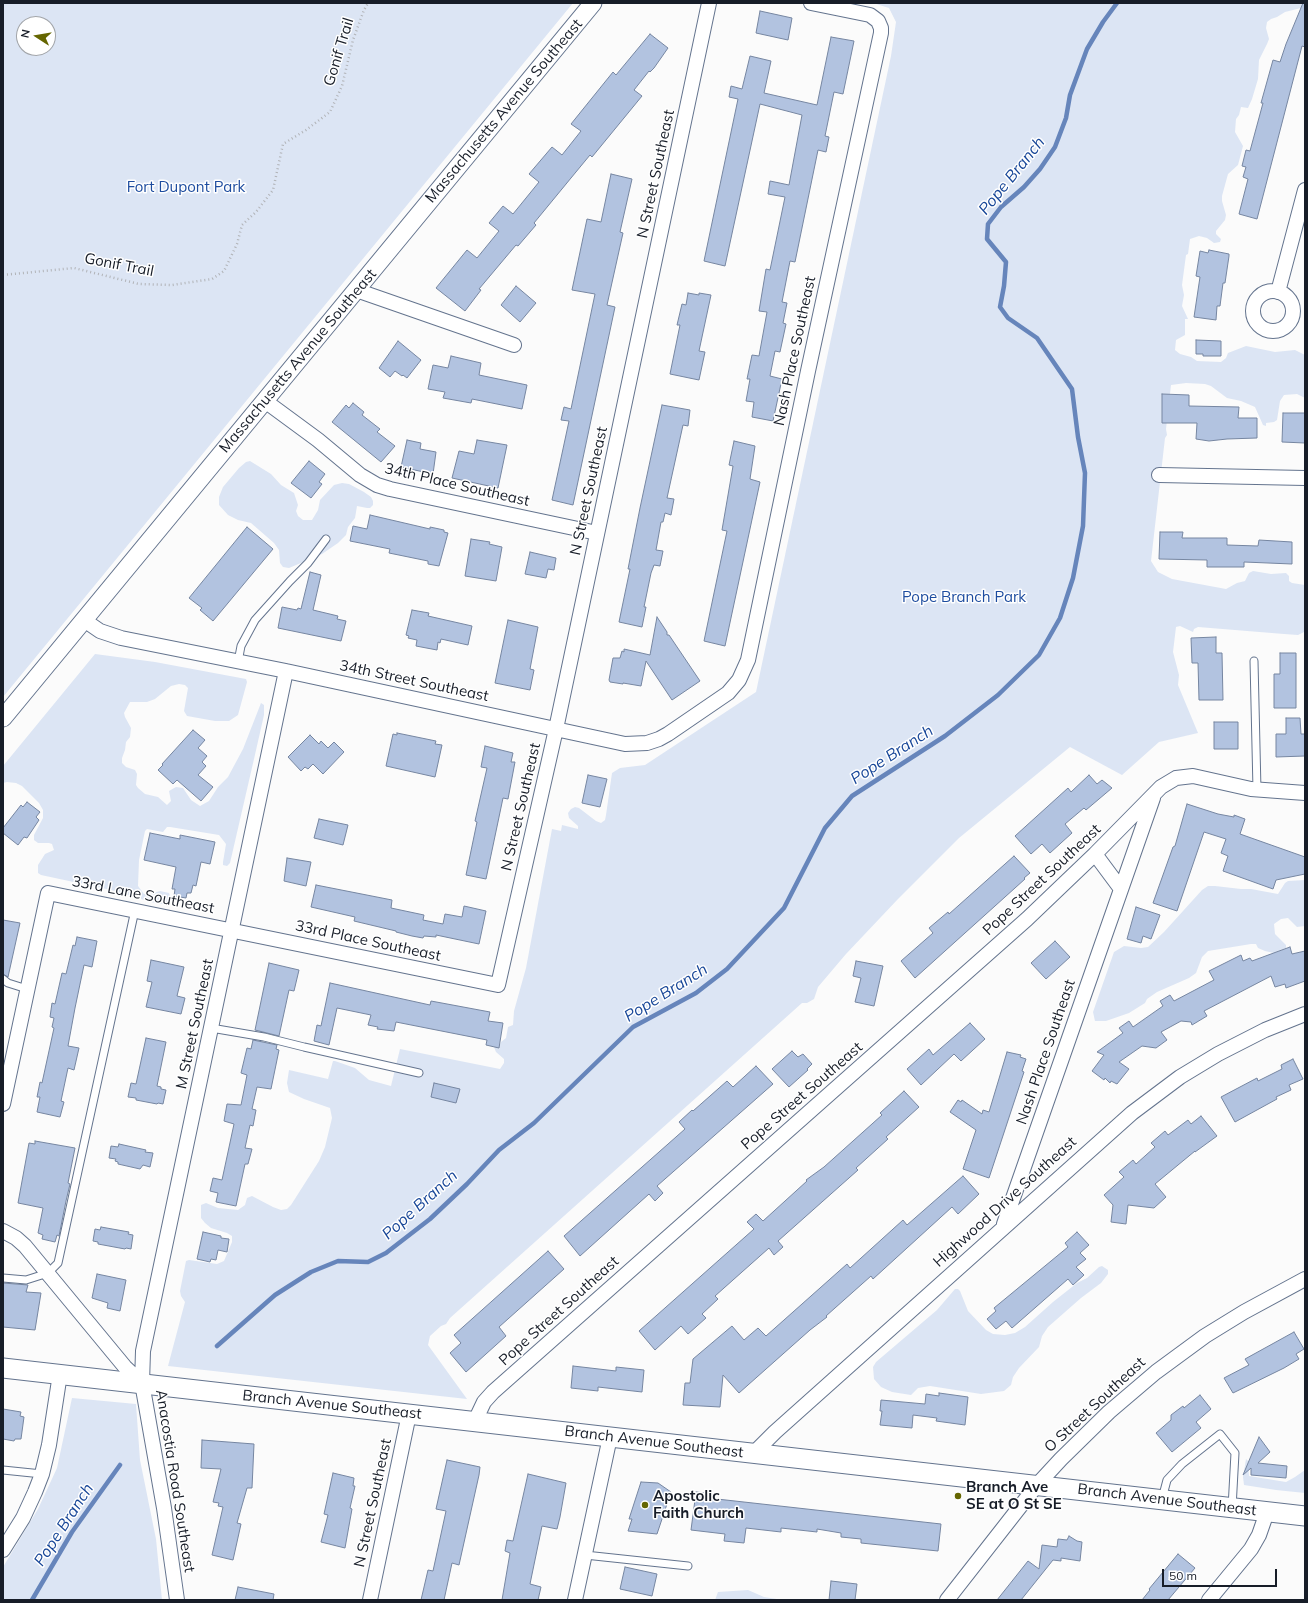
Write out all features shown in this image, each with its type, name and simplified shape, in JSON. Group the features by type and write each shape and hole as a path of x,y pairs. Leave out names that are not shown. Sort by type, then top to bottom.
{"main road":[{"name":"Branch Avenue Southeast","path":"3,1368 1305,1516"}],"street":[{"name":"Massachusetts Avenue Southeast","path":"3,718 593,3"},
{"name":"N Street Southeast","path":"498,985 556,729 709,3"},
{"name":"Nash Place Southeast","path":"728,693 739,680 748,660 808,371 881,34 881,28 878,22 870,15 811,3"},
{"path":"1278,292 1305,190"},
{"path":"356,290 514,345"},
{"name":"34th Place Southeast","path":"265,401 306,430 360,475 378,485 597,533"},
{"path":"1159,475 1305,478"},
{"name":"34th Street Southeast","path":"84,620 93,627 113,636 625,744 647,743 668,734 728,693"},
{"name":"M Street Southeast","path":"142,1383 143,1351 286,672"},
{"path":"1153,794 1171,780 1188,776 1199,777 1257,790 1305,793"},
{"name":"Nash Place Southeast","path":"1004,1226 1153,794"},
{"name":"Pope Street Southeast","path":"475,1421 484,1402 493,1392 1027,919 1095,854 1153,794"},
{"path":"1095,854 1121,889"},
{"name":"33rd Lane Southeast","path":"27,989 48,893 232,930"},
{"name":"33rd Place Southeast","path":"232,930 498,985"},
{"path":"3,1104 27,989"},
{"name":"Highwood Drive Southeast","path":"754,1453 781,1426 1132,1113 1168,1086 1231,1046 1269,1028 1305,1014"},
{"name":"Anacostia Road Southeast","path":"3,1231 21,1242 125,1366 142,1383 164,1508 177,1600"},
{"name":"O Street Southeast","path":"947,1600 1037,1485 1096,1424 1156,1372 1200,1340 1231,1320 1305,1280"},
{"path":"3,1550 23,1518 42,1474 49,1446 60,1374"},
{"name":"N Street Southeast","path":"370,1600 410,1414"},
{"path":"575,1600 610,1437"},
{"path":"1209,1600 1251,1549 1259,1535 1267,1512"}],"lane":[{"path":"238,662 241,646 255,620 290,580 308,563 326,539"},
{"path":"1254,661 1257,790"},
{"path":"3,1278 26,1280 48,1273 58,1263 135,910"},
{"path":"3,979 27,989"},
{"path":"211,1028 264,1037 419,1073"},
{"path":"1162,1500 1167,1480 1182,1464 1220,1434 1235,1453 1232,1508"},
{"path":"3,1470 42,1474"},
{"path":"585,1556 688,1566"}],"path":[{"name":"Gonif Trail","path":"3,275 74,268 139,284 172,285 212,279 224,271 237,244 242,225 256,212 273,190 283,144 306,130 330,112 342,86 353,40 368,3"}],"green space":[{"name":"Fort Dupont Park","path":"3,3 573,3 3,697"},
{"name":"Pope Branch Park","path":"873,3 1303,4 1301,8 1285,12 1267,22 1266,28 1269,39 1259,60 1258,79 1252,99 1248,108 1241,107 1239,115 1236,119 1235,132 1243,146 1238,165 1228,174 1222,196 1226,215 1225,220 1216,231 1216,234 1221,239 1220,242 1214,243 1207,238 1199,236 1190,239 1182,285 1184,295 1182,306 1188,319 1185,319 1185,335 1176,340 1175,350 1180,354 1191,357 1197,361 1221,362 1226,358 1228,353 1246,346 1275,352 1295,350 1305,355 1305,398 1297,394 1284,395 1280,401 1277,420 1266,423 1266,426 1263,425 1255,407 1241,401 1227,398 1211,386 1205,384 1186,383 1171,385 1166,429 1167,435 1165,438 1151,561 1158,572 1172,579 1226,589 1237,583 1245,581 1249,573 1253,571 1271,574 1286,573 1289,576 1289,581 1292,583 1305,585 1304,632 1298,635 1198,627 1194,629 1193,632 1180,626 1176,627 1173,652 1179,675 1178,685 1198,733 1159,742 1122,775 1070,747 959,838 846,954 818,987 814,999 807,1003 802,1003 450,1318 446,1324 441,1326 430,1336 428,1345 467,1399 168,1366 185,1302 180,1291 186,1261 189,1260 217,1264 224,1261 232,1242 232,1236 211,1228 205,1223 201,1218 201,1205 206,1203 218,1208 238,1210 245,1205 247,1198 252,1196 281,1210 287,1209 319,1161 325,1147 332,1118 330,1108 289,1092 287,1083 289,1070 328,1079 333,1061 335,1061 355,1068 369,1080 391,1086 400,1049 500,1069 504,1063 504,1059 496,1052 494,1047 499,1047 501,1042 506,1038 508,1027 513,1025 514,1011 526,968 552,829 561,831 562,825 578,829 578,826 569,818 568,813 575,807 579,808 601,823 605,820 612,773 620,768 645,765 756,692 891,56 896,22 889,8"},
{"path":"250,461 271,474 281,485 294,493 298,505 296,511 298,516 303,520 312,520 318,510 320,500 334,485 342,483 349,484 364,492 371,497 373,505 370,508 357,506 355,518 348,527 346,535 338,543 322,554 289,568 283,567 280,563 279,550 274,543 251,523 238,520 228,515 219,505 219,497 223,487 239,468 246,462"},
{"path":"95,654 155,662 246,679 247,682 238,715 229,721 215,721 187,716 184,711 188,688 185,685 179,684 171,686 155,699 147,702 130,702 124,713 131,728 130,737 126,742 122,763 126,767 135,770 137,774 136,785 138,788 145,794 158,797 167,805 171,801 169,791 176,787 183,788 191,800 200,806 209,801 218,787 228,777 243,749 261,703 264,705 264,715 230,863 227,866 223,865 226,844 219,835 170,827 167,827 163,832 147,829 145,831 139,860 138,886 144,894 160,891 169,893 172,902 171,904 167,905 151,902 111,890 41,875 38,873 38,865 45,854 54,850 52,844 38,843 34,840 34,835 43,818 43,810 39,803 22,786 16,783 3,783 3,766"},
{"path":"1305,880 1305,926 1297,927 1288,918 1281,919 1274,924 1275,934 1286,945 1286,948 1274,953 1258,948 1256,944 1251,944 1208,951 1202,957 1196,973 1189,978 1157,992 1147,999 1145,1003 1129,1013 1106,1021 1095,1021 1093,1012 1114,952 1124,946 1141,948 1148,947 1164,932 1202,890 1208,886 1215,886 1251,889 1278,894 1288,881"},
{"path":"1102,1266 1108,1270 1108,1274 1101,1283 1081,1298 1048,1327 1042,1336 1039,1347 1019,1368 1013,1377 1011,1385 1004,1391 981,1394 930,1386 918,1388 911,1395 892,1392 881,1387 874,1379 873,1367 876,1362 937,1310 955,1289 960,1291 968,1311 986,1330 993,1334 1005,1335 1015,1333 1025,1327 1053,1302"},
{"path":"72,1398 136,1404 140,1460 156,1539 162,1600 3,1600 3,1567 38,1509 57,1468"},
{"path":"1246,1459 1248,1461 1249,1476 1286,1482 1305,1470 1305,1493 1244,1485 1243,1477"},
{"path":"748,1590 764,1597 783,1600 715,1600 718,1592"}],"building":[{"path":"1303,3 1305,3 1305,47 1302,46 1257,219 1239,214 1248,179 1243,177 1246,167 1242,166 1246,150 1250,151 1273,60 1280,62"},
{"path":"760,11 792,18 788,40 756,33"},
{"path":"650,34 668,48 654,68 650,72 649,71 634,90 642,96 592,157 590,155 534,223 536,225 518,246 516,245 479,289 481,290 465,311 436,288 467,250 477,258 499,231 489,223 503,206 513,214 539,182 529,174 552,147 562,155 581,131 571,124 613,72 616,75"},
{"path":"831,37 854,41 843,94 834,92 825,136 829,137 826,152 818,150 795,262 790,261 782,302 787,303 783,323 786,324 780,352 775,351 770,376 782,379 773,421 752,417 754,402 746,401 750,379 747,379 752,355 759,356 767,312 759,311 766,269 770,270 785,197 768,194 770,181 789,185 802,115 760,104 725,266 704,261 738,99 729,97 731,86 742,89 750,56 771,61 764,93 817,105"},
{"path":"611,174 632,179 620,232 623,233 607,305 615,307 573,505 552,500 569,421 561,420 564,407 571,409 595,294 572,290 587,219 601,222"},
{"path":"1209,250 1229,254 1220,306 1217,306 1216,320 1194,317 1200,277 1196,276 1200,251 1208,253"},
{"path":"516,286 536,303 520,322 501,305"},
{"path":"688,293 711,295 699,351 705,352 699,380 670,374 680,325 677,325 682,304 686,305"},
{"path":"1196,340 1221,341 1221,356 1203,356 1203,354 1196,354"},
{"path":"398,341 421,360 407,378 395,371 390,377 379,368"},
{"path":"451,356 481,363 479,375 527,385 522,409 472,399 471,403 443,398 445,392 428,389 433,365 448,368"},
{"path":"1162,394 1189,395 1189,406 1239,407 1238,418 1257,418 1257,438 1209,441 1196,439 1197,423 1162,423"},
{"path":"353,403 364,412 362,415 380,429 377,432 395,446 381,462 332,422 346,405 349,408"},
{"path":"662,405 690,410 688,426 683,425 667,498 674,499 671,515 665,513 663,522 661,522 656,550 663,551 660,566 654,565 651,573 644,607 646,607 642,627 619,622 630,569 628,569 640,508"},
{"path":"1283,413 1305,413 1305,443 1282,442"},
{"path":"407,440 421,443 420,449 436,452 433,474 401,467"},
{"path":"477,440 507,445 498,488 452,478 459,451 474,454"},
{"path":"734,441 755,446 750,479 760,482 725,646 704,641 727,531 722,530 733,466 729,465"},
{"path":"309,461 325,474 319,482 322,484 311,498 291,483"},
{"path":"370,515 430,529 430,527 444,530 444,532 448,533 439,566 428,564 428,561 389,553 390,549 350,541 353,526 367,529"},
{"path":"247,527 273,549 213,621 200,610 202,608 189,598"},
{"path":"1160,532 1183,532 1182,538 1227,538 1227,545 1258,546 1259,540 1292,542 1292,564 1244,562 1244,567 1207,567 1207,560 1159,559"},
{"path":"471,539 490,542 489,544 502,547 496,581 465,576"},
{"path":"530,552 556,558 554,570 548,569 546,578 525,574"},
{"path":"310,572 321,575 313,610 338,616 337,619 346,621 341,641 278,628 282,607 297,610 298,608 301,609"},
{"path":"412,610 429,613 428,616 472,626 468,645 441,639 440,643 438,642 437,650 416,646 417,640 408,638 409,636 406,635"},
{"path":"657,617 667,632 667,635 669,635 700,681 672,700 646,661 641,686 610,682 609,680 613,658 620,658 622,651 624,652 624,649 650,655"},
{"path":"508,620 538,627 530,669 534,670 530,690 495,683"},
{"path":"1216,637 1216,653 1222,653 1223,700 1199,700 1198,663 1192,663 1191,638"},
{"path":"1280,653 1296,653 1296,708 1274,708 1274,674 1280,674"},
{"path":"1286,718 1300,718 1301,734 1305,734 1305,756 1276,757 1276,734 1286,734"},
{"path":"1214,722 1238,722 1238,749 1214,749"},
{"path":"193,730 205,740 198,748 207,756 202,762 206,766 198,775 213,787 201,801 177,780 173,784 158,770"},
{"path":"397,733 436,741 435,744 442,745 435,777 386,766 393,734 397,735"},
{"path":"310,735 319,744 321,741 328,748 334,742 344,752 323,774 313,764 308,769 305,767 301,771 288,757"},
{"path":"485,746 513,753 511,762 515,762 508,799 503,798 486,879 466,875 477,822 475,821 487,768 481,767"},
{"path":"588,775 607,779 600,807 582,803"},
{"path":"1089,775 1097,784 1102,780 1112,788 1086,810 1084,808 1065,824 1072,833 1050,853 1042,844 1031,854 1015,836 1068,788 1071,792"},
{"path":"27,802 40,812 36,817 39,820 27,838 24,837 18,845 3,833 3,828 21,805 23,807"},
{"path":"1187,804 1218,814 1234,817 1234,815 1245,819 1240,834 1305,857 1305,874 1276,880 1273,889 1223,871 1228,856 1221,853 1226,839 1204,832 1177,911 1153,903 1173,847 1175,846"},
{"path":"319,819 348,825 343,845 314,838"},
{"path":"150,833 180,839 180,835 215,842 210,864 201,862 196,886 193,885 191,893 187,893 186,898 174,896 175,889 172,889 176,867 144,860"},
{"path":"1014,856 1030,873 915,978 901,961 933,933 929,928 948,912 949,914"},
{"path":"287,858 311,862 306,886 284,881"},
{"path":"316,885 392,900 391,908 424,915 423,920 443,924 445,914 462,917 464,906 486,911 479,944 436,935 436,937 424,936 423,938 412,936 354,921 355,917 311,907"},
{"path":"1136,907 1160,915 1151,939 1143,936 1141,943 1127,939"},
{"path":"3,920 20,923 8,977 3,974"},
{"path":"77,937 97,941 92,967 84,965 68,1046 79,1048 74,1070 68,1068 61,1101 64,1102 60,1117 37,1112 40,1097 37,1097 40,1082 42,1083 54,1028 52,1027 54,1018 50,1017 52,1003 55,1004 62,973 66,974 73,945 75,946"},
{"path":"1055,941 1070,957 1046,979 1031,963"},
{"path":"1290,947 1292,954 1305,951 1305,981 1286,988 1285,984 1275,987 1271,976 1204,1011 1207,1016 1192,1025 1191,1022 1181,1021 1161,1032 1167,1040 1156,1048 1142,1046 1119,1062 1129,1069 1117,1084 1111,1081 1110,1083 1105,1078 1104,1080 1092,1071 1104,1055 1097,1052 1123,1033 1119,1028 1129,1021 1133,1027 1163,1006 1160,1001 1170,995 1174,1001 1214,980 1209,971 1241,955 1243,961 1250,958 1252,961"},
{"path":"151,960 184,967 177,996 185,998 181,1014 146,1007 152,982 147,981"},
{"path":"856,961 883,966 874,1006 855,1002 861,978 853,976"},
{"path":"269,963 299,970 294,991 289,990 279,1036 255,1030"},
{"path":"330,983 430,1005 431,1001 490,1012 488,1021 503,1023 499,1048 486,1045 487,1040 396,1022 394,1031 377,1029 378,1027 368,1025 371,1015 337,1008 329,1045 314,1041 317,1025 321,1026"},
{"path":"970,1023 985,1039 961,1061 954,1054 921,1085 907,1069 929,1049 933,1055"},
{"path":"146,1038 166,1042 157,1086 166,1090 163,1104 136,1100 136,1098 128,1097 131,1083 136,1084"},
{"path":"253,1040 277,1045 276,1049 279,1050 271,1089 257,1087 252,1109 256,1110 253,1126 250,1125 245,1148 252,1149 248,1164 245,1164 236,1206 216,1202 218,1193 210,1191 213,1178 222,1180 234,1124 224,1121 227,1104 241,1105 247,1075 241,1073 247,1048 251,1049"},
{"path":"792,1051 798,1057 803,1054 812,1064 807,1069 808,1070 789,1087 772,1069"},
{"path":"1007,1052 1021,1055 1020,1057 1026,1059 1022,1071 1024,1072 989,1178 963,1169 976,1130 950,1112 958,1100 961,1102 962,1100 982,1114 983,1110 989,1112"},
{"path":"1293,1059 1303,1079 1289,1085 1291,1090 1276,1097 1277,1099 1235,1122 1221,1097 1257,1078 1258,1081 1282,1069 1281,1065"},
{"path":"756,1066 773,1084 657,1186 663,1193 655,1201 649,1194 580,1256 564,1236 685,1129 679,1122 692,1110 693,1111 727,1081 733,1087"},
{"path":"434,1083 460,1089 456,1103 431,1097"},
{"path":"904,1091 919,1107 886,1137 888,1139 856,1168 858,1170 778,1241 783,1247 774,1255 769,1248 715,1296 718,1299 702,1314 706,1318 688,1334 681,1326 655,1350 639,1331 754,1229 747,1222 756,1214 763,1221 807,1181 806,1180 824,1167 882,1115 880,1113"},
{"path":"1201,1116 1217,1136 1195,1151 1155,1184 1166,1197 1154,1208 1128,1205 1126,1224 1111,1222 1113,1205 1104,1195 1124,1177 1119,1172 1133,1160 1136,1164 1155,1147 1151,1143 1165,1131 1168,1135 1188,1120 1191,1124"},
{"path":"35,1141 75,1148 68,1183 70,1184 59,1236 57,1235 55,1242 42,1239 43,1235 38,1233 43,1208 18,1203 29,1143 35,1144"},
{"path":"119,1144 153,1153 150,1167 143,1165 140,1169 118,1164 118,1162 115,1161 116,1159 109,1158 111,1146 118,1147"},
{"path":"963,1176 979,1194 958,1214 952,1207 873,1279 871,1276 826,1316 827,1317 810,1330 739,1393 723,1375 720,1407 683,1405 685,1383 690,1383 693,1359 732,1326 744,1340 758,1328 766,1336 847,1264 850,1268 903,1220 907,1225"},
{"path":"101,1227 129,1232 128,1234 133,1235 131,1249 98,1244 98,1242 93,1241 95,1229 100,1230"},
{"path":"203,1232 229,1239 227,1252 218,1250 216,1260 211,1259 210,1262 197,1259"},
{"path":"1077,1232 1089,1245 1080,1253 1086,1259 1076,1267 1084,1275 1073,1285 1068,1279 1012,1328 1006,1321 996,1329 987,1319 996,1311 994,1308 1068,1247 1065,1243"},
{"path":"548,1251 564,1269 499,1327 506,1336 466,1372 450,1353 461,1343 454,1335"},
{"path":"97,1274 126,1280 120,1311 107,1308 108,1303 92,1298"},
{"path":"3,1283 28,1285 26,1292 41,1293 35,1330 3,1327"},
{"path":"1294,1332 1304,1349 1296,1354 1299,1359 1233,1393 1224,1378 1249,1365 1245,1359"},
{"path":"573,1366 616,1371 616,1367 644,1370 642,1392 598,1387 598,1391 571,1388"},
{"path":"939,1393 968,1397 965,1425 936,1421 937,1418 913,1415 912,1428 880,1425 882,1411 880,1411 881,1400 925,1404 926,1394 939,1396"},
{"path":"1200,1395 1211,1409 1196,1422 1201,1428 1172,1452 1156,1433 1171,1420 1171,1415 1183,1406 1184,1408"},
{"path":"3,1409 21,1412 20,1416 24,1417 21,1439 15,1439 14,1441 3,1439"},
{"path":"1259,1437 1270,1452 1258,1463 1287,1466 1286,1478 1251,1475 1251,1468 1243,1475"},
{"path":"202,1440 254,1444 252,1488 247,1488 237,1523 241,1524 233,1560 212,1555 223,1507 218,1506 219,1503 213,1502 221,1469 201,1468"},
{"path":"447,1460 480,1467 479,1475 459,1565 452,1563 444,1600 421,1600 428,1570 433,1571 446,1511 436,1509"},
{"path":"333,1473 354,1478 353,1486 355,1486 350,1508 352,1509 345,1548 321,1542 328,1515 324,1514"},
{"path":"528,1474 566,1483 560,1517 557,1529 542,1526 530,1584 541,1587 538,1600 502,1600 510,1553 505,1551 507,1540 513,1541"},
{"path":"641,1482 658,1483 671,1492 657,1534 628,1531 632,1519 629,1519"},
{"path":"696,1492 708,1493 708,1498 941,1524 938,1551 861,1543 861,1539 841,1537 841,1533 817,1529 817,1532 781,1528 781,1532 746,1528 744,1543 724,1541 725,1534 691,1530"},
{"path":"1069,1536 1082,1542 1080,1561 1061,1558 1061,1561 1053,1560 1021,1600 997,1600 1028,1561 1039,1569 1042,1545 1057,1547 1058,1539 1067,1540"},
{"path":"1178,1554 1195,1568 1168,1600 1142,1600 1150,1590 1149,1589"},
{"path":"625,1567 657,1574 652,1596 620,1589"},
{"path":"831,1581 857,1584 855,1600 829,1600"},
{"path":"238,1587 274,1594 273,1600 235,1600"}],"waterway":[{"name":"Pope Branch","path":"217,1346 275,1295 311,1272 338,1261 368,1262 386,1253 430,1219 467,1184 499,1150 534,1123 633,1027 696,993 727,969 784,908 825,828 852,796 945,736 998,695 1039,655 1060,618 1073,578 1083,526 1085,473 1078,437 1072,389 1037,338 1008,318 1000,307 1006,262 987,239 988,224 1001,207 1024,187 1040,169 1055,147 1066,118 1070,95 1087,49 1103,22 1117,3"},
{"name":"Pope Branch","path":"32,1600 72,1532 120,1465"}],"place":[{"name":"Branch Ave SE at O St SE","path":"958,1496"},
{"name":"Apostolic Faith Church","path":"645,1505"}]}
